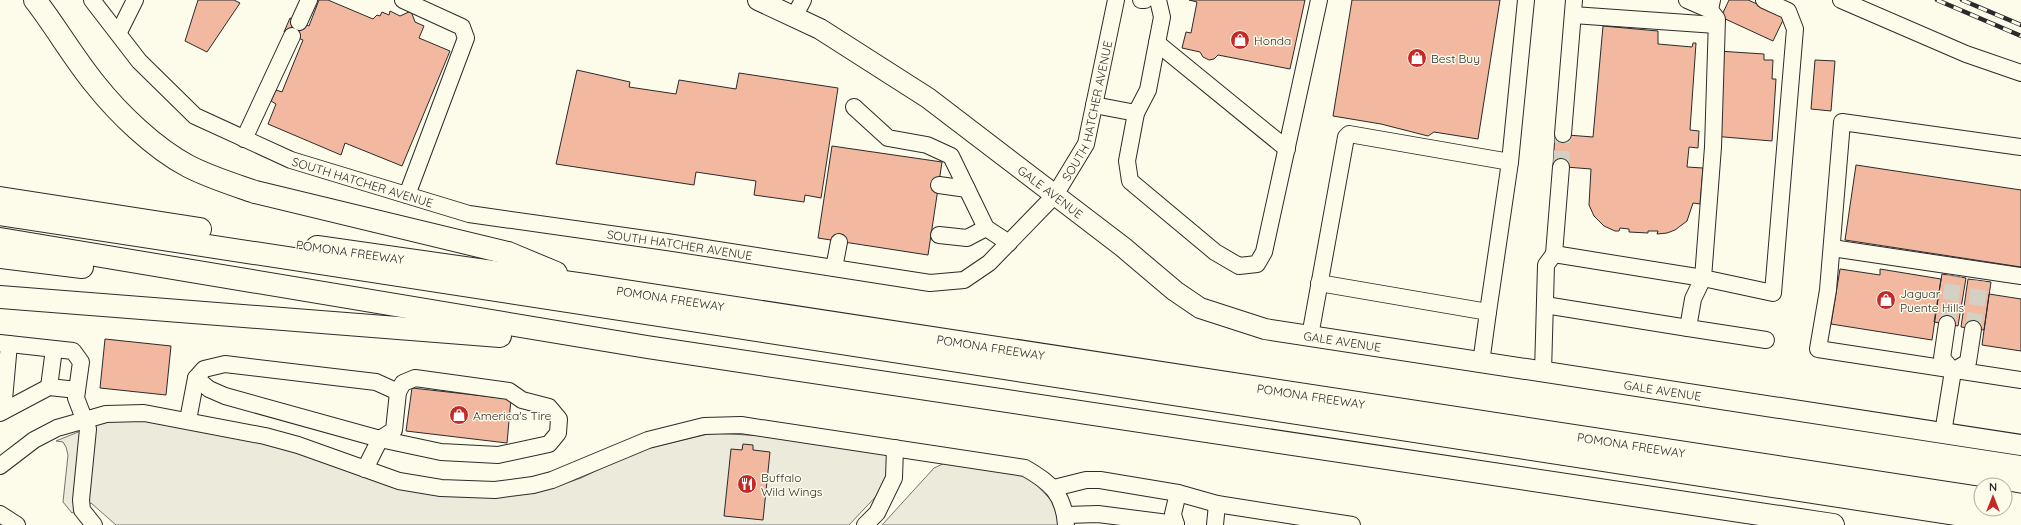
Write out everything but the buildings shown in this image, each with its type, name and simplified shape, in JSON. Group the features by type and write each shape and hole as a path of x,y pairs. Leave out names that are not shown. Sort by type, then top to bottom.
{"highway":[{"path":"35,0 94,84 127,119 157,145 186,165 215,178 255,192 508,253 585,285"},
{"name":"POMONA FREEWAY","path":"0,198 275,241 585,285 1973,497"},
{"path":"0,214 2021,524"},
{"path":"0,224 1966,525"},
{"path":"0,239 647,347 1833,525"},
{"path":"0,258 83,267 169,268"},
{"path":"0,297 647,347"}],"main road":[{"name":"GALE AVENUE","path":"758,0 798,8 820,29 928,98 1056,195 1175,291 1200,308 1265,329 2021,445"}],"street":[{"name":"SOUTH HATCHER AVENUE","path":"92,0 119,32 139,61 194,116 291,160 469,214 930,283 964,280 989,263 1056,195 1086,144 1116,0"},
{"path":"119,32 135,0"},
{"path":"244,139 310,0"},
{"path":"403,0 462,27 466,38 407,195"},
{"path":"1158,0 1162,17 1148,90 1136,113 1127,161 1130,181 1215,252 1239,266 1256,264 1264,252 1319,0"},
{"path":"1482,363 1510,162 1526,0"},
{"path":"1687,0 1711,5 1716,19 1713,147 1704,278 1693,299 1688,328"},
{"path":"1554,254 1704,278 1773,293 1795,29 1788,11 1764,0"},
{"path":"1841,0 1966,54 2021,73"},
{"path":"1563,134 1574,8 1716,25"},
{"path":"1157,43 1286,149"},
{"path":"1094,105 1136,113"},
{"path":"854,107 888,138 927,145 951,156 986,228 1009,243"},
{"path":"2021,147 1842,122 1828,290 1818,349 1954,371 2021,380"},
{"path":"1310,336 1346,138 1349,134 1510,162"},
{"path":"1543,372 1546,265 1554,254 1561,167"},
{"path":"939,185 968,189"},
{"path":"939,235 967,238 986,228"},
{"path":"834,268 839,242"},
{"path":"1832,248 1981,275 2021,276"},
{"path":"1319,283 1488,312"},
{"path":"1545,305 1766,340"},
{"path":"1947,324 1942,358 1954,371"},
{"path":"1943,433 1954,371 1968,362 1973,329"},
{"path":"1,412 4,343 73,351 81,362 76,398 88,429 81,500 82,510 94,525"},
{"path":"49,387 54,349"},
{"path":"188,420 196,378 204,369 225,364 376,382 398,392"},
{"path":"196,378 209,389 225,396 380,439 441,452 498,455 549,444 558,433 559,419 548,407 522,400 509,391 414,378 403,383 398,392 394,430 380,439 365,469"},
{"path":"1,412 49,387 77,390"},
{"path":"0,466 34,440 57,428 106,414 144,413 188,420 298,445 365,469 423,486 459,490 512,489 552,480 648,440 704,426 723,425 759,426 1025,468 1040,476 1054,488 1060,498 1066,520 1098,514 1176,525 1174,514 1178,493"},
{"path":"865,525 877,512 894,478 895,448"},
{"path":"1054,488 1072,482 1093,480 1178,493 1217,504 1352,525"},
{"path":"1215,525 1217,504"},
{"path":"0,514 17,525"}],"shaded area":[{"path":"142,419 293,449 406,487 558,486 581,478 637,451 712,433 782,437 890,454 899,472 849,525 116,525 91,503 72,513 63,502 68,455 63,442 56,441 108,420"},
{"path":"945,463 1014,473 1031,479 1052,501 1057,513 1059,525 882,525 934,468"}],"tunnel":[{"path":"1561,167 1563,134"},
{"path":"1947,324 1954,276"},
{"path":"1973,329 1980,281"}],"railway":[{"path":"1937,0 2021,36"},
{"path":"1962,0 2021,25"}],"place":[{"name":"Honda","path":"1240,40"},
{"name":"Best Buy","path":"1417,58"},
{"name":"Jaguar Puente Hills","path":"1886,300"},
{"name":"America's Tire","path":"459,415"},
{"name":"Buffalo Wild Wings","path":"747,484"}]}
